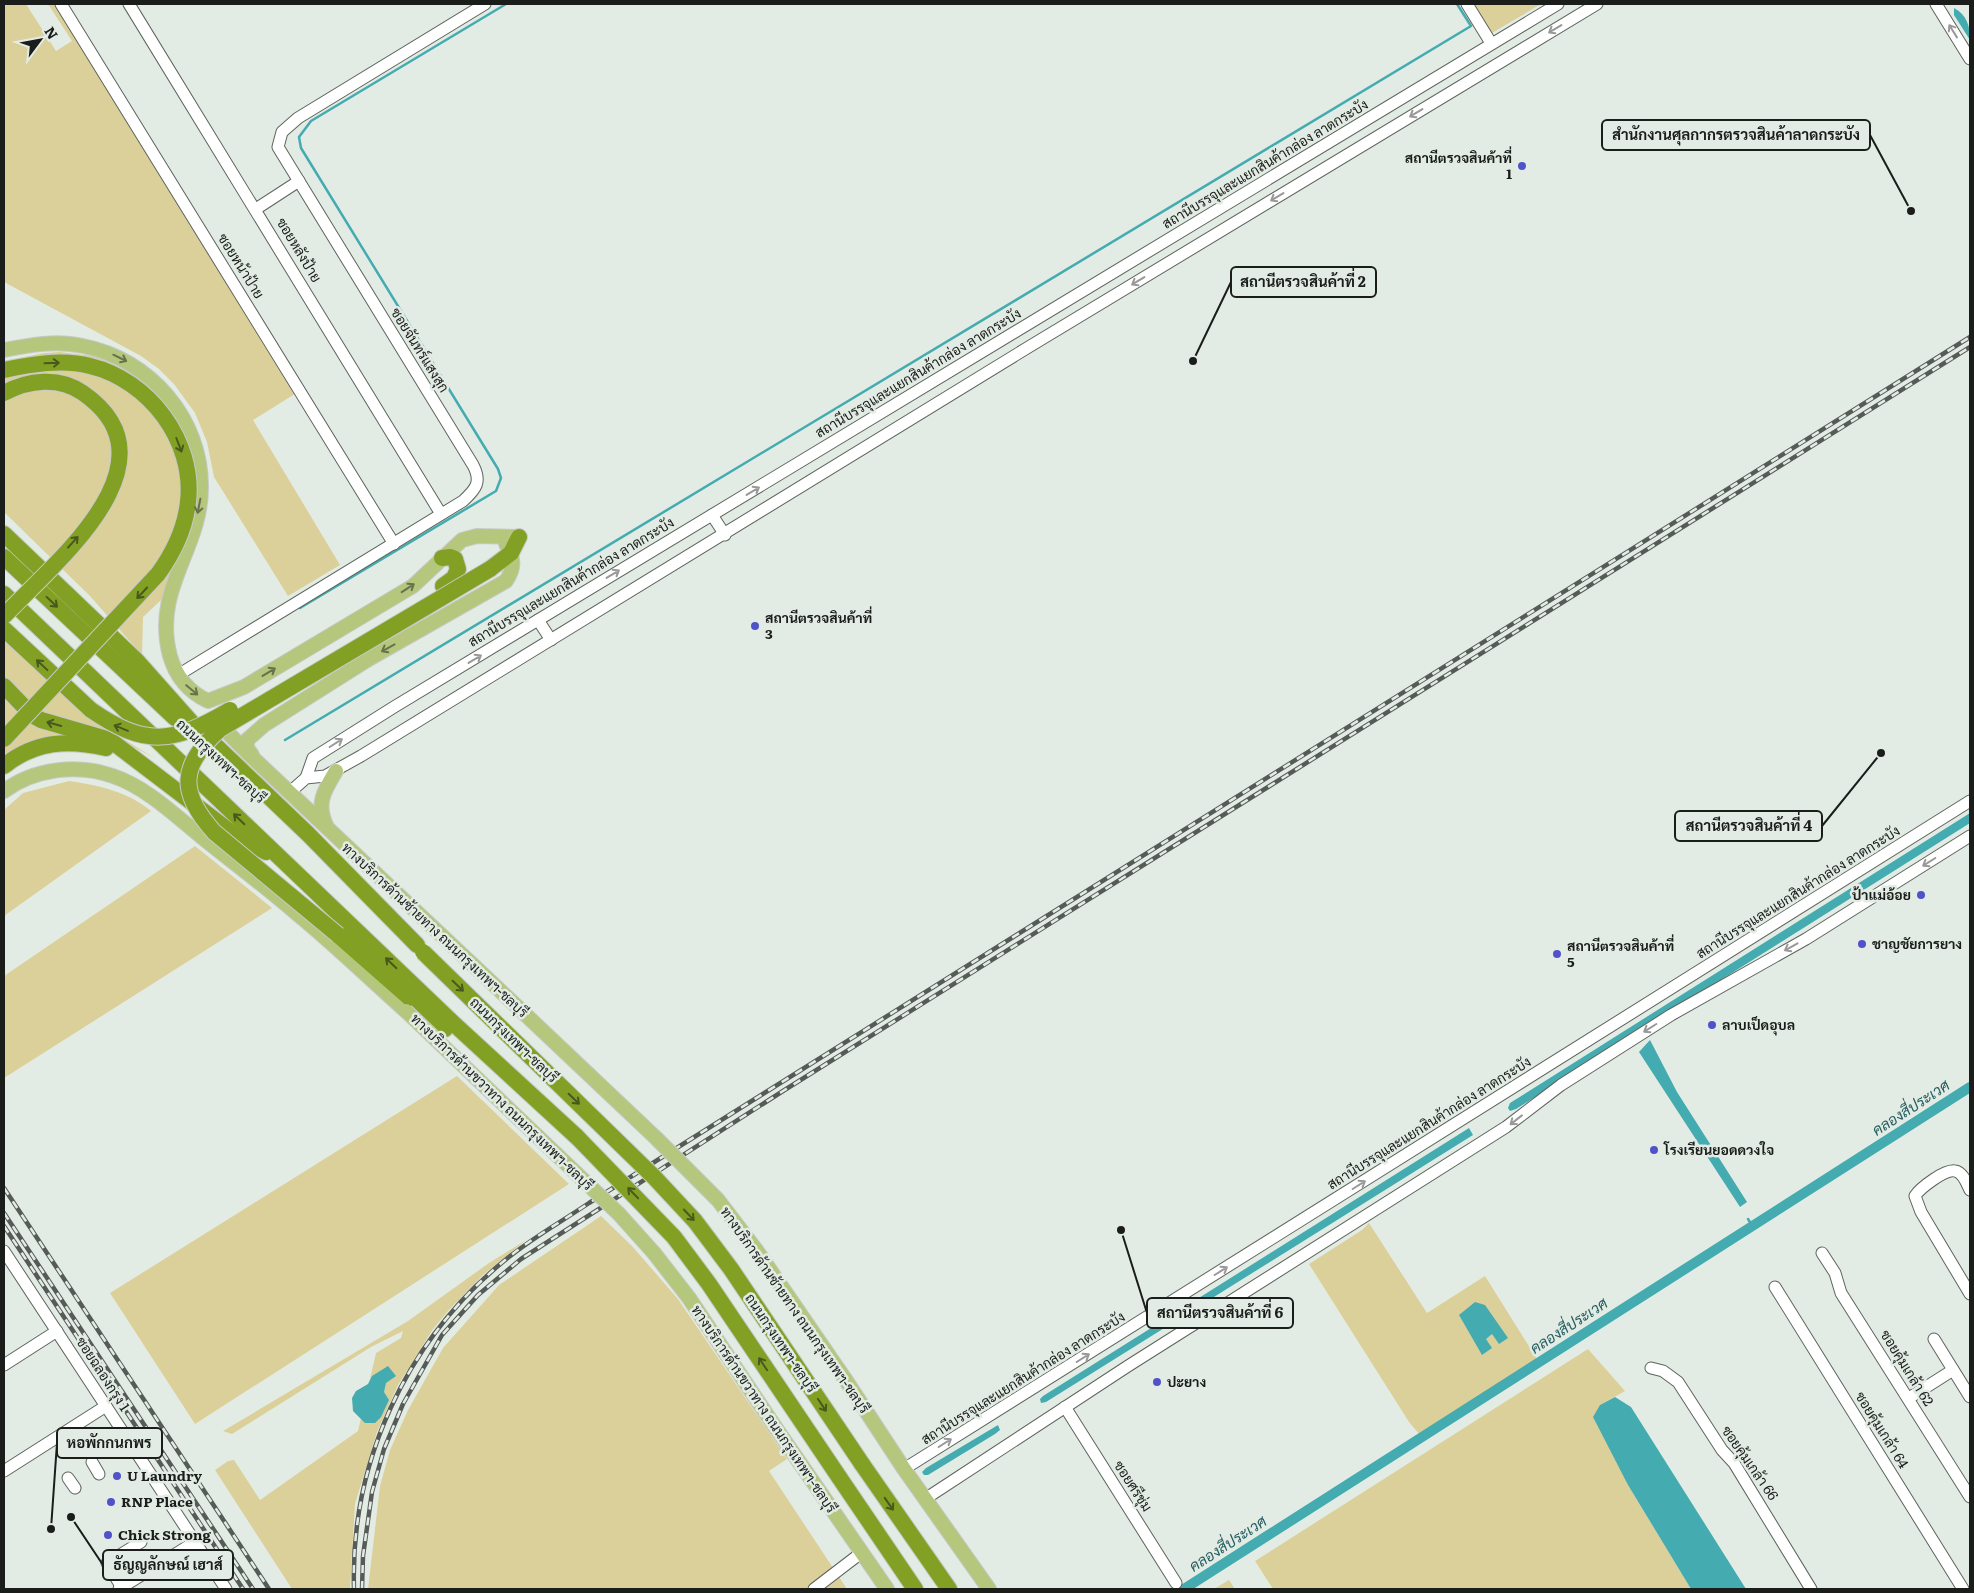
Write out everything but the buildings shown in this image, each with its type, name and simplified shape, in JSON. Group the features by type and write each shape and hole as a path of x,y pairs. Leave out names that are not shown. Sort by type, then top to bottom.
{"highway":[{"path":"4,370 43,363 72,363 100,368 126,380 148,398 173,431 185,462 189,492 182,530 171,555 158,574 4,739"},
{"path":"4,393 22,384 35,381 62,384 79,390 91,398 108,417 117,441 119,453 117,477 103,507 73,543 4,616"},
{"path":"4,523 85,602 121,645 192,722 308,834 420,948"},
{"path":"4,534 121,645"},
{"path":"519,537 511,553 490,569 220,729 201,746 191,763 188,785 198,814 214,832 303,904 463,1046 532,1096"},
{"name":"ถนนกรุงเทพฯ-ชลบุรี","path":"4,557 420,948 654,1177 695,1221 731,1269 948,1589"},
{"path":"4,629 91,710 115,727 141,736 174,737 204,726 443,586 454,578 458,568 455,559 450,557 442,558"},
{"name":"ถนนกรุงเทพฯ-ชลบุรี","path":"4,594 426,997 577,1137 674,1237 709,1284 916,1589"},
{"path":"4,686 32,715 41,720 110,740 129,757 236,836 288,864"},
{"path":"4,766 27,750 61,743 88,744 129,757"}],"main road":[{"path":"4,350 57,343 82,345 114,355 151,378 182,415 198,458 201,488 196,520 170,590 166,608 167,645 178,675 196,695 208,701 244,687 413,586 462,540 477,536 519,537"},
{"path":"253,758 247,746 247,740 252,734 367,660 506,581 512,572 513,560 511,553 499,536"},
{"name":"ทางบริการด้านซ้ายทาง ถนนกรุงเทพฯ-ชลบุรี","path":"226,695 217,707 218,714 229,734 649,1131 718,1200 757,1251 904,1469 989,1589"},
{"name":"ทางบริการด้านขวาทาง ถนนกรุงเทพฯ-ชลบุรี","path":"4,791 34,776 63,770 90,770 122,780 157,801 296,912 406,1011 619,1214 654,1252 689,1298 773,1424 857,1556 887,1589"},
{"path":"329,830 322,816 321,799 336,771"}],"street":[{"name":"ซอยหน้าป้าย","path":"61,4 394,544"},
{"name":"ซอยหลังป้าย","path":"129,4 441,514"},
{"path":"462,4 467,15"},
{"name":"ซอยจันทร์แสงสุก","path":"178,675 394,544 463,501 474,491 478,479 476,471 278,147 282,132 298,118 485,4"},
{"path":"1467,4 1491,44"},
{"name":"สถานีบรรจุและแยกสินค้ากล่อง ลาดกระบัง","path":"306,778 313,758 1558,4"},
{"path":"290,792 306,778 325,776 336,771 725,535 1584,7 1597,4"},
{"path":"1936,4 1970,59"},
{"path":"256,209 298,181"},
{"path":"712,515 725,535"},
{"path":"538,620 550,640"},
{"name":"สถานีบรรจุและแยกสินค้ากล่อง ลาดกระบัง","path":"904,1469 1970,801"},
{"path":"925,1499 1065,1406 1506,1127 1561,1085 1663,1020 1806,938 1970,836"},
{"path":"1970,1190 1961,1174 1955,1171 1946,1172 1919,1190 1916,1196 1921,1212 1970,1294"},
{"name":"ซอยฉลองกรุง 1","path":"4,1251 226,1589"},
{"name":"ซอยคุ้มเกล้า 62","path":"1822,1253 1835,1273 1841,1293 1970,1497"},
{"name":"ซอยคุ้มเกล้า 64","path":"1775,1287 1963,1589"},
{"path":"4,1364 56,1331"},
{"path":"1934,1340 1970,1397"},
{"name":"ซอยคุ้มเกล้า 66","path":"1651,1368 1664,1371 1678,1382 1722,1450 1737,1466 1812,1589"},
{"path":"1909,1398 1954,1370"},
{"path":"4,1471 106,1406"},
{"name":"ซอยศรีชุ่ม","path":"1065,1406 1176,1583"},
{"path":"92,1462 99,1474"},
{"path":"68,1478 75,1488"},
{"path":"141,1542 107,1564 120,1589 195,1542"},
{"path":"814,1589 857,1556"}],"shaded area":[{"path":"26,4 56,51 72,41 48,4 61,4 298,392 253,420 340,565 288,596 214,477 207,442 195,413 174,384 159,369 141,356 4,282 4,6"},
{"path":"1474,4 1541,4 1492,33"},
{"path":"60,352 101,357 135,374 163,400 187,441 179,554 161,600 143,617 142,655 90,596 4,512 4,361 44,353"},
{"path":"4,638 86,716 156,759 119,739 42,712 4,679"},
{"path":"4,694 68,734 34,741 4,754"},
{"path":"69,781 113,790 133,799 151,811 4,916 4,810 23,793"},
{"path":"195,846 272,908 4,1078 4,976"},
{"path":"457,1076 569,1184 195,1424 110,1293"},
{"path":"601,1216 632,1246 678,1299 787,1459 769,1471 847,1589 368,1589 380,1486 390,1450 408,1410 443,1348 499,1285"},
{"path":"1369,1223 1427,1313 1485,1276 1537,1359 1420,1435 1409,1422 1309,1264 1362,1230"},
{"path":"526,1240 483,1275 448,1311 433,1329 398,1385 377,1432 355,1504 350,1589 292,1589 215,1470 228,1461 234,1460 260,1500 358,1431 376,1353 401,1338 403,1331 371,1347 232,1434 223,1431 408,1321 489,1263"},
{"path":"1588,1349 1625,1391 1600,1405 1628,1485 1691,1589 1273,1589 1255,1561"},
{"path":"1229,1580 1235,1589 1214,1589"}],"water":[{"path":"1954,8 1967,21 1970,40 1954,15"},
{"path":"1970,813 1970,823 1516,1109 1510,1111 1508,1108 1510,1103"},
{"path":"1650,1040 1677,1092 1747,1202 1740,1207 1639,1052"},
{"path":"1469,1128 1473,1135 1046,1402 1041,1403 1040,1399 1043,1396"},
{"path":"1475,1302 1485,1305 1508,1338 1499,1344 1492,1334 1486,1339 1492,1348 1482,1355 1459,1315"},
{"path":"388,1366 396,1376 386,1383 384,1392 389,1400 381,1417 375,1423 365,1423 353,1411 352,1398 356,1391 368,1384 372,1376"},
{"path":"1615,1397 1631,1407 1746,1589 1691,1589 1628,1485 1593,1417 1600,1405"},
{"path":"998,1425 1000,1430 995,1434 928,1475 924,1475 922,1472 926,1468"}],"waterway":[{"path":"300,608 496,491 501,478 498,469 301,148 299,137 311,121 506,4"},
{"path":"285,740 1471,26 1457,4"},
{"name":"คลองสี่ประเวศ","path":"1184,1589 1970,1087"},
{"name":"คลองสี่ประเวศ","path":"1748,1219 1753,1227"}],"railway":[{"path":"354,1589 355,1542 362,1496 374,1451 391,1408 412,1367 439,1328 469,1293 514,1253 589,1203 1970,337"},
{"path":"362,1589 363,1556 372,1492 384,1449 403,1404 442,1335 478,1295 521,1259 783,1091 1970,347"},
{"path":"4,1188 269,1589"},
{"path":"4,1213 253,1589"},
{"path":"4,1226 243,1589"}],"place":[{"name":"สถานีตรวจสินค้าที่ 1","path":"1522,166"},
{"name":"สำนักงานศุลกากรตรวจสินค้าลาดกระบัง","path":"1911,211"},
{"name":"สถานีตรวจสินค้าที่ 2","path":"1193,361"},
{"name":"สถานีตรวจสินค้าที่ 3","path":"755,626"},
{"name":"สถานีตรวจสินค้าที่ 4","path":"1881,753"},
{"name":"ป้าแม่อ้อย","path":"1921,895"},
{"name":"ชาญชัยการยาง","path":"1862,944"},
{"name":"สถานีตรวจสินค้าที่ 5","path":"1557,954"},
{"name":"ลาบเป็ดอุบล","path":"1712,1025"},
{"name":"โรงเรียนยอดดวงใจ","path":"1654,1150"},
{"name":"สถานีตรวจสินค้าที่ 6","path":"1121,1230"},
{"name":"ปะยาง","path":"1157,1382"},
{"name":"U Laundry","path":"117,1476"},
{"name":"RNP Place","path":"111,1502"},
{"name":"ธัญญลักษณ์ เฮาส์","path":"71,1517"},
{"name":"หอพักกนกพร","path":"51,1529"},
{"name":"Chick Strong","path":"108,1535"}]}
